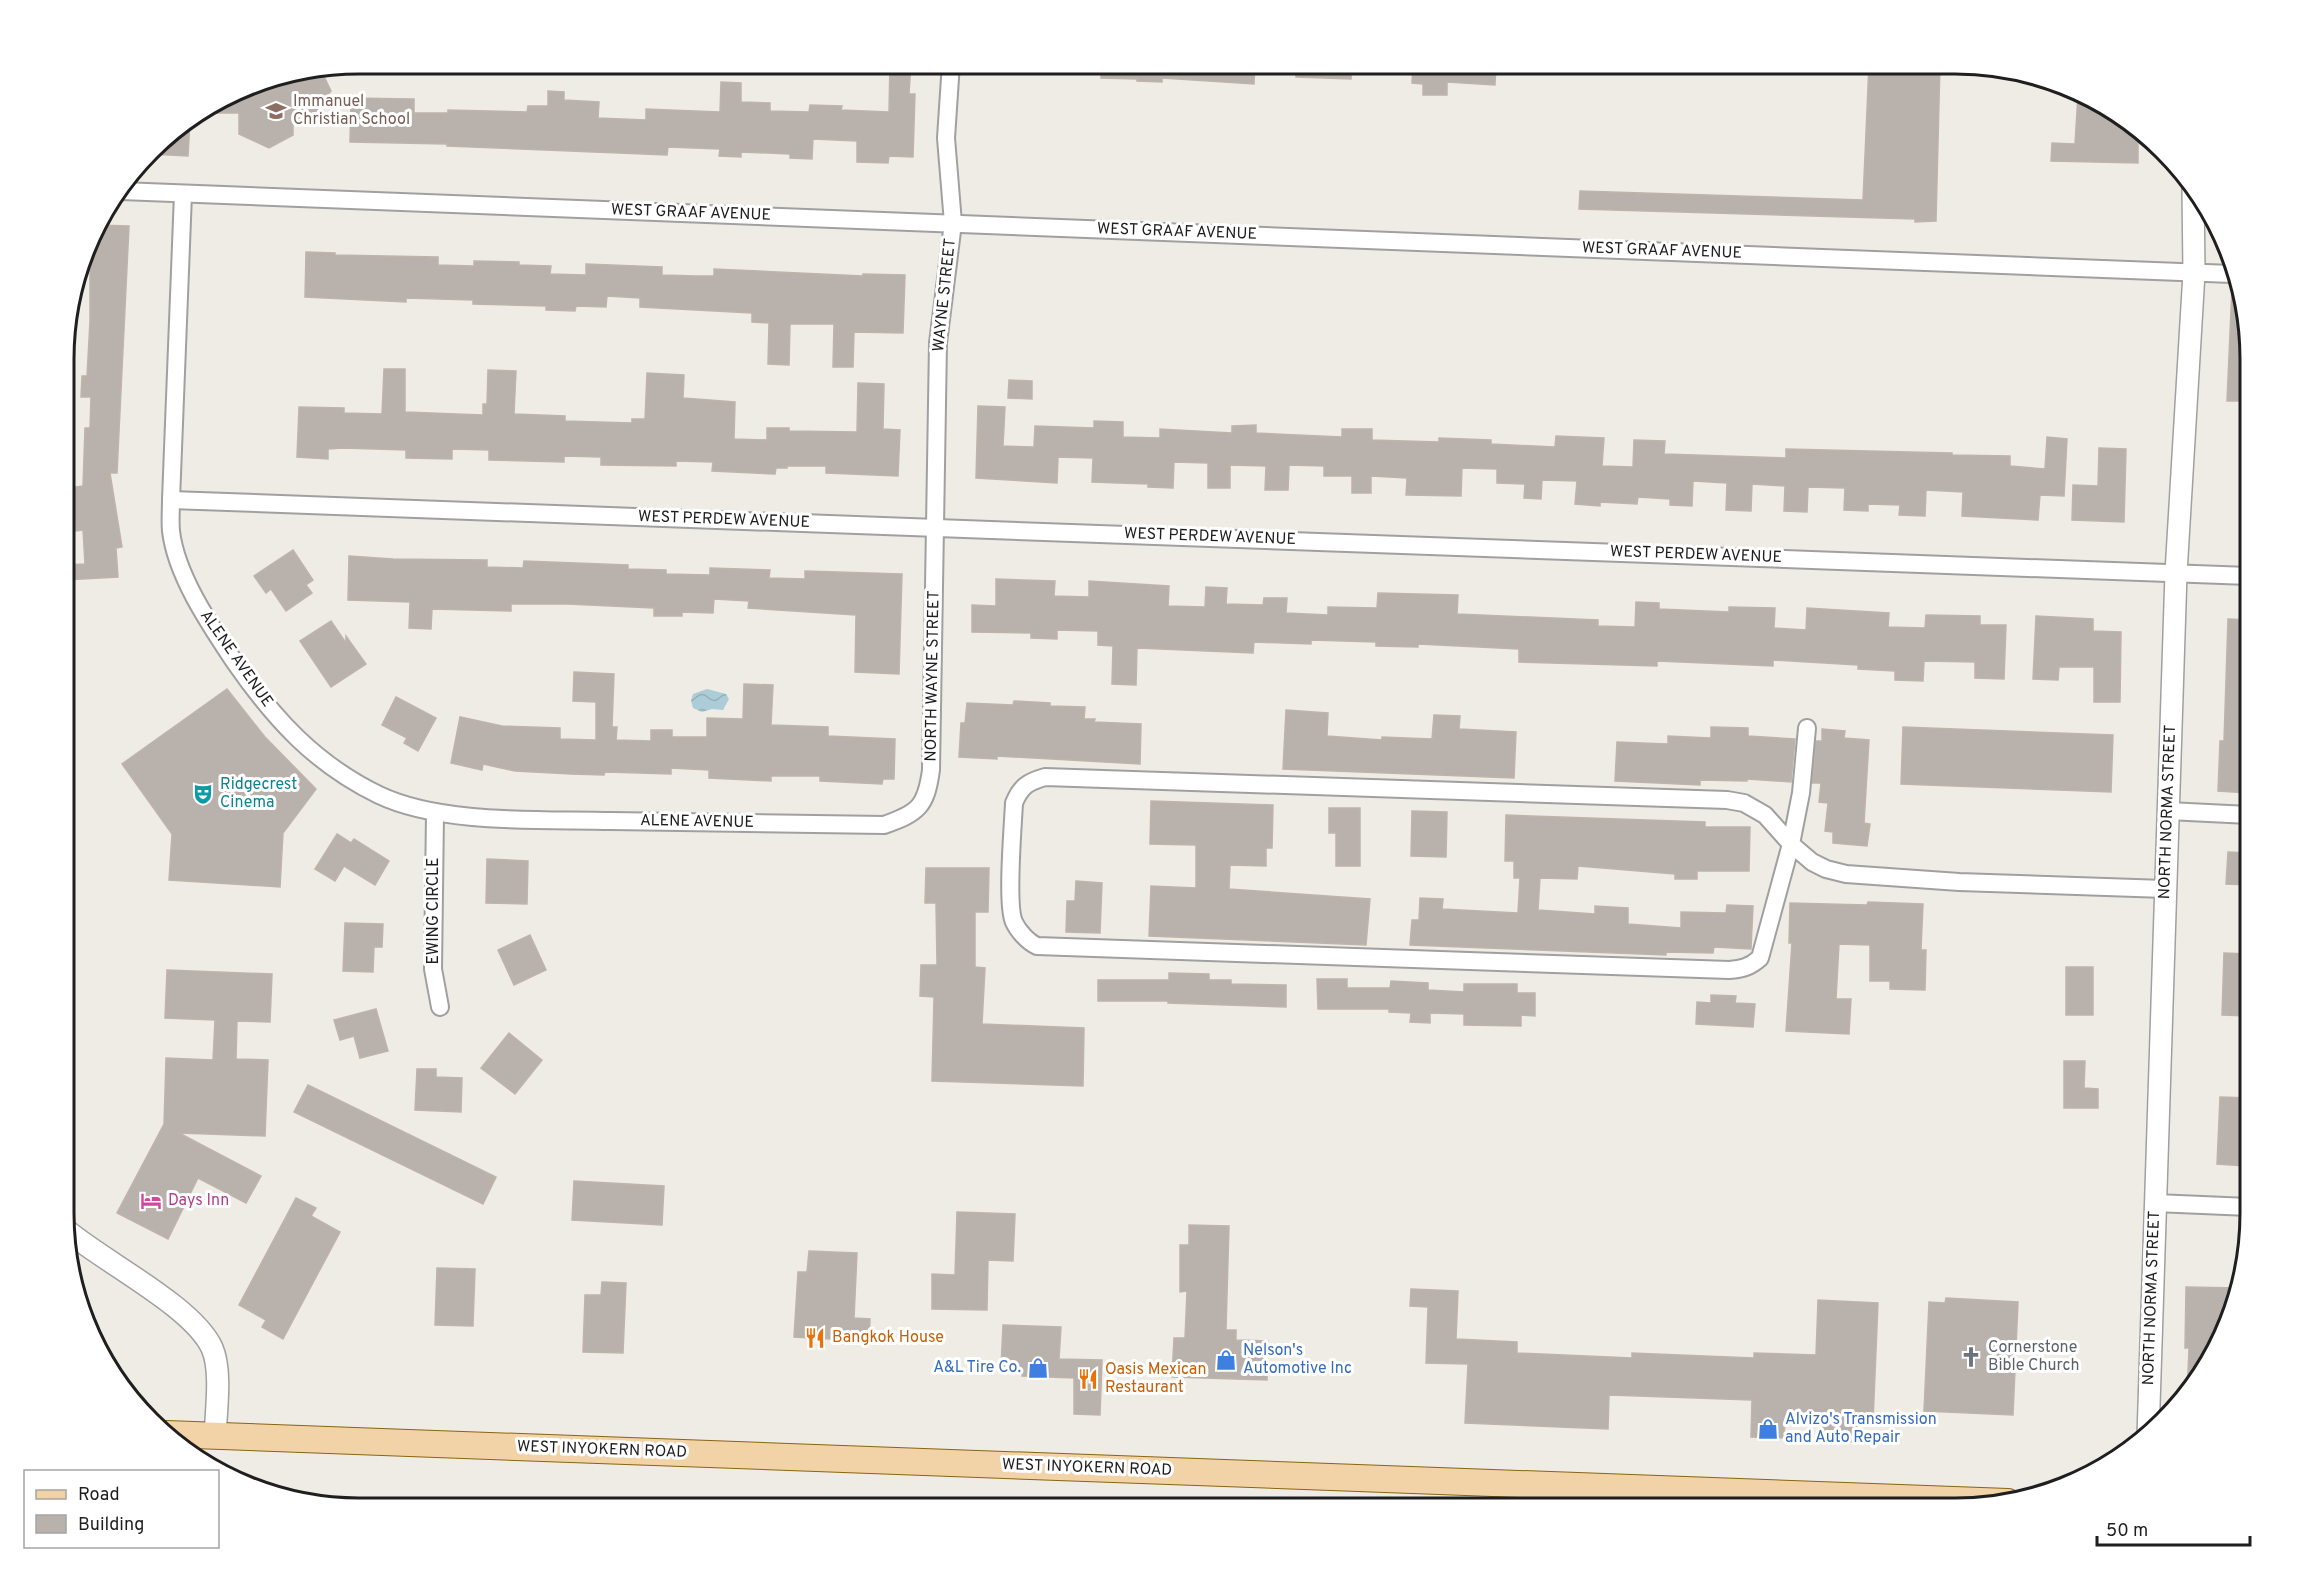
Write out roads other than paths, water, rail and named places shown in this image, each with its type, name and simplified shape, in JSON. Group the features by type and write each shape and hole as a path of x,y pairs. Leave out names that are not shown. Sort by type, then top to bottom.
{"main road":[{"name":"WEST INYOKERN ROAD","path":"179,1435 1899,1498"}],"street":[{"name":"WAYNE STREET","path":"936,527 938,343 953,223 946,138 950,74"},
{"name":"WEST GRAAF AVENUE","path":"128,191 2226,274"},
{"name":"ALENE AVENUE","path":"183,194 171,532 184,573 203,615 256,693 306,748 329,766 380,796 435,813 517,819 884,825 908,817"},
{"name":"NORTH NORMA STREET","path":"2148,1422 2176,573 2194,273 2193,203"},
{"name":"WEST PERDEW AVENUE","path":"171,500 2240,576"},
{"name":"NORTH WAYNE STREET","path":"908,817 924,801 931,770 936,527"},
{"path":"1808,728 1801,793 1791,844 1760,957 1751,965 1729,970 1037,945 1030,943 1013,921 1011,900 1014,803 1019,789 1029,782 1045,777 1727,801 1744,803 1765,815 1791,844 1812,862 1826,870 1846,874 1959,882 2165,889"},
{"path":"2168,812 2240,814"},
{"name":"EWING CIRCLE","path":"435,813 433,969 440,1007"},
{"path":"2155,1203 2240,1207"},
{"path":"74,1235 187,1318 212,1348 217,1370 215,1436"}],"water":[{"path":"707,689 726,694 729,699 723,710 712,709 702,712 693,708 691,701 693,694"}],"place":[{"name":"Immanuel Christian School","path":"276,111"},
{"name":"Ridgecrest Cinema","path":"203,794"},
{"name":"Days Inn","path":"151,1201"},
{"name":"Bangkok House","path":"815,1338"},
{"name":"Cornerstone Bible Church","path":"1971,1357"},
{"name":"Nelson's Automotive Inc","path":"1226,1360"},
{"name":"A&L Tire Co.","path":"1038,1368"},
{"name":"Oasis Mexican Restaurant","path":"1088,1379"},
{"name":"Alvizo's Transmission and Auto Repair","path":"1768,1429"}]}
